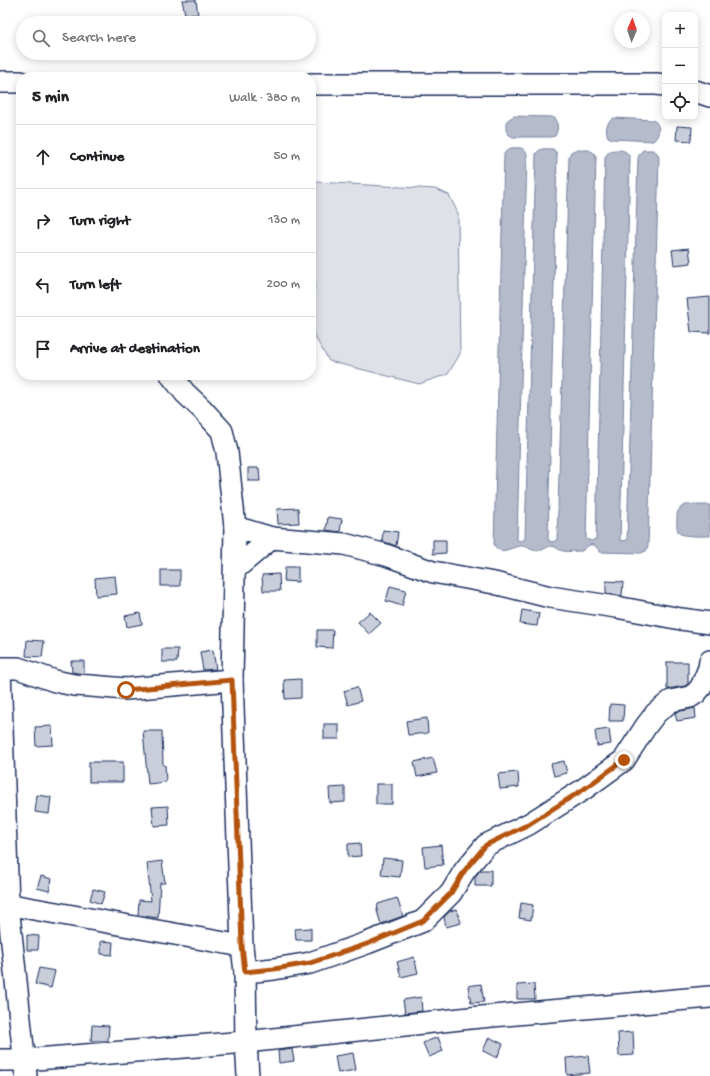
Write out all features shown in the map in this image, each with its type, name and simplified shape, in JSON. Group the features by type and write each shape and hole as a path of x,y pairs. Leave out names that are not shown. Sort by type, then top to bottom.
{"street":[{"path":"0,82 16,82"},
{"path":"316,84 662,85"},
{"path":"698,92 710,96"},
{"path":"175,380 185,393 222,431 227,452 235,527 232,680 242,946 245,972 248,1076"},
{"path":"235,527 272,538 344,544 386,555 433,572 494,583 550,597 681,619 710,622"},
{"path":"235,569 272,538"},
{"path":"245,972 310,963 367,944 423,921 451,893 465,870 486,845 529,824 584,789 624,760 656,713 672,701 690,697 701,688 709,668 710,661"},
{"path":"25,1068 4,904 0,668 18,668 55,681 74,685 126,690 232,680"},
{"path":"4,904 242,946"},
{"path":"0,1060 25,1068 470,1018 710,997"}],"shaded area":[{"path":"316,182 435,189 449,195 458,213 460,354 448,374 419,384 329,361 316,339"}],"water":[{"path":"514,116 552,117 557,121 556,134 555,136 551,137 513,137 508,134 506,130 506,122"},
{"path":"614,118 653,120 656,122 659,130 657,136 653,141 613,139 608,137 607,126"},
{"path":"511,148 522,149 527,154 517,540 521,541 525,539 536,154 541,149 553,149 557,155 548,540 552,542 557,540 569,156 571,152 575,150 589,150 594,153 596,157 586,539 591,541 596,539 605,158 610,151 622,150 628,154 630,158 620,540 624,541 627,540 638,158 643,150 653,150 657,153 659,158 648,546 646,551 641,553 600,552 593,545 589,545 582,551 563,551 551,546 536,551 525,546 518,546 503,551 497,548 494,544 504,154"},
{"path":"685,505 710,505 710,536 689,536 679,533 677,530 677,513"}],"building":[{"path":"182,0 196,0 198,15 185,14"},
{"path":"677,126 692,127 691,141 676,140"},
{"path":"689,248 691,263 674,265 672,250"},
{"path":"710,297 710,333 691,332 687,299"},
{"path":"248,468 259,468 260,481 248,481"},
{"path":"298,508 299,523 278,524 277,509"},
{"path":"328,517 342,519 340,532 326,530"},
{"path":"383,530 398,532 396,546 382,541"},
{"path":"433,540 446,540 446,553 433,554"},
{"path":"285,567 298,567 298,582 284,581"},
{"path":"161,570 180,570 180,586 161,586"},
{"path":"279,574 280,591 263,591 262,575"},
{"path":"115,576 117,594 96,596 95,578"},
{"path":"606,581 623,582 622,596 606,593"},
{"path":"390,586 406,590 402,606 386,601"},
{"path":"522,610 539,613 537,626 520,624"},
{"path":"370,612 381,623 369,634 358,622"},
{"path":"140,613 142,624 127,627 125,616"},
{"path":"317,630 333,630 332,648 317,647"},
{"path":"27,640 44,641 42,657 26,656"},
{"path":"162,649 178,649 177,662 162,662"},
{"path":"213,650 216,669 203,670 200,652"},
{"path":"71,661 84,661 84,674 72,672"},
{"path":"667,662 688,662 688,684 685,686 667,689"},
{"path":"301,679 301,698 285,699 284,680"},
{"path":"357,687 361,701 348,705 344,691"},
{"path":"610,704 624,705 623,721 609,721"},
{"path":"695,708 696,718 677,721 676,712"},
{"path":"427,718 428,733 408,735 406,721"},
{"path":"324,724 339,724 339,739 324,739"},
{"path":"52,726 53,745 36,746 35,727"},
{"path":"609,729 611,744 597,746 595,731"},
{"path":"143,731 162,731 163,765 165,765 166,782 148,784"},
{"path":"433,758 437,773 417,777 414,762"},
{"path":"564,761 567,773 554,776 551,764"},
{"path":"89,762 123,762 123,782 89,782"},
{"path":"518,772 519,787 500,789 498,774"},
{"path":"376,784 392,784 392,804 376,804"},
{"path":"345,787 345,802 330,803 329,788"},
{"path":"37,795 51,797 49,814 35,812"},
{"path":"168,806 169,825 154,826 152,807"},
{"path":"360,843 361,856 348,857 348,844"},
{"path":"441,845 443,865 425,867 423,847"},
{"path":"383,858 402,860 400,877 381,875"},
{"path":"162,861 165,883 160,883 158,918 138,915 139,900 151,901 147,863"},
{"path":"480,870 491,870 491,886 475,886 475,877"},
{"path":"41,876 52,879 49,891 37,888"},
{"path":"93,889 105,892 101,904 90,900"},
{"path":"397,898 403,916 381,924 377,911 378,904"},
{"path":"521,903 533,905 531,920 519,918"},
{"path":"457,909 461,923 446,927 444,917 450,911"},
{"path":"311,928 311,940 296,940 295,929"},
{"path":"27,935 39,936 38,950 27,950"},
{"path":"101,941 113,942 112,955 101,954"},
{"path":"414,957 418,973 401,977 397,962"},
{"path":"39,968 55,971 51,988 35,984"},
{"path":"481,984 484,1002 471,1003 468,986"},
{"path":"534,984 535,999 517,999 517,985"},
{"path":"421,997 422,1011 405,1013 403,1000"},
{"path":"92,1025 109,1026 108,1041 91,1041"},
{"path":"633,1032 634,1055 619,1056 618,1033"},
{"path":"438,1037 443,1051 429,1057 423,1043"},
{"path":"489,1037 503,1044 497,1058 483,1051"},
{"path":"292,1049 294,1061 279,1063 278,1051"},
{"path":"353,1053 356,1070 338,1073 335,1056"},
{"path":"588,1056 590,1073 567,1075 566,1058"}],"route":[{"path":"126,690 232,680 242,946 245,972 310,963 367,944 423,921 451,893 465,870 486,845 529,824 584,789 624,760"}]}
